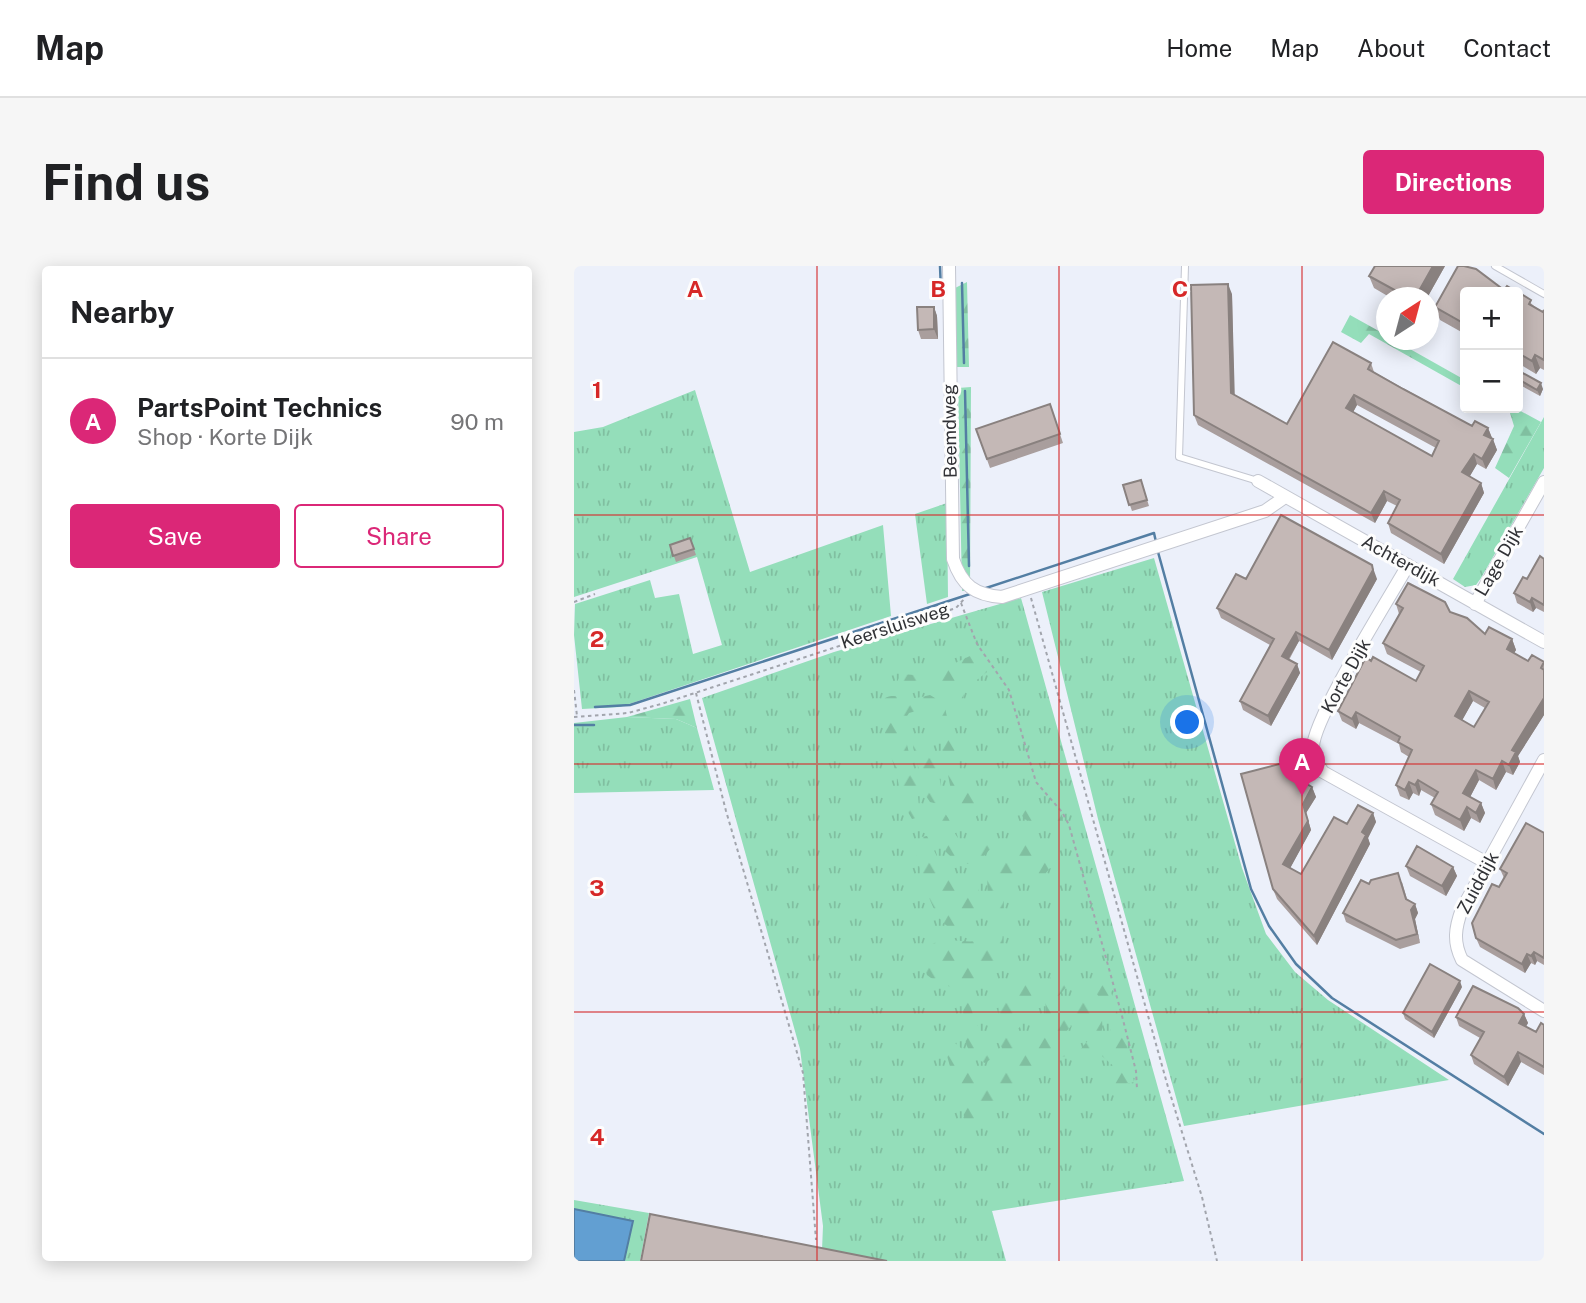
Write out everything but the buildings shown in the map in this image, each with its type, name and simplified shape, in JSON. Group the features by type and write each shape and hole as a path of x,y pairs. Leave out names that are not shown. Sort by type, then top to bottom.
{"street":[{"name":"Beemdweg","path":"949,266 953,559 958,573 972,590"},
{"name":"Achterdijk","path":"1258,481 1544,642"},
{"name":"Lage Dijk","path":"1475,604 1544,482"},
{"path":"972,590 986,596 1002,597 1265,511 1285,497"},
{"name":"Korte Dijk","path":"1408,565 1322,717 1312,746 1315,760 1323,772 1488,863"},
{"name":"Zuiddijk","path":"1544,761 1462,909 1455,927 1455,947 1462,960 1544,1011"}],"lane":[{"path":"1185,266 1180,457 1258,481"},
{"path":"1495,266 1544,294"}],"path":[{"path":"1028,588 1168,1087 1202,1197 1217,1261"},
{"name":"Keersluisweg","path":"575,717 628,713 696,693 814,652 956,608 972,590"},
{"path":"574,602 595,594"},
{"path":"961,603 977,644 1009,690 1036,782 1062,812 1069,825 1121,1012 1136,1072 1137,1089"},
{"path":"574,690 575,717"},
{"path":"696,693 726,811 803,1073 816,1241"}],"green space":[{"path":"967,282 969,367 957,367 955,288"},
{"path":"1350,315 1376,329 1376,338 1369,334 1361,343 1341,332"},
{"path":"1397,350 1412,350 1460,377 1460,385"},
{"path":"971,387 970,590 962,591 958,388"},
{"path":"695,390 750,572 883,525 891,616 620,707 582,709 574,635 575,604 650,580 655,598 679,594 693,654 722,645 697,557 574,597 574,432 603,427"},
{"path":"1523,412 1541,422 1509,478 1495,468 1514,426 1510,413"},
{"path":"1544,417 1544,468 1481,578 1476,585 1465,587 1453,579"},
{"path":"947,503 948,597 927,604 915,514"},
{"path":"1154,558 1242,868 1266,934 1295,972 1328,1000 1449,1080 1184,1126 1098,819 1042,592"},
{"path":"1021,598 1184,1181 992,1211 1006,1261 886,1261 822,1250 823,1226 800,1049 702,698 834,652"},
{"path":"972,655 983,659 987,672 964,690 963,702 967,716 965,719 960,716 944,687 927,684 905,692 896,684 901,674 928,676"},
{"path":"930,695 945,708 963,787 982,802 981,812 971,821 961,817 954,805 937,720 923,709 909,713 902,724 917,786 920,817 912,819 905,807 878,707 884,698 888,697 915,698"},
{"path":"690,699 697,728 676,719 627,717"},
{"path":"627,717 676,719 697,728 714,790 574,793 574,723"},
{"path":"915,741 929,749 936,763 943,797 938,804 930,802 926,796 913,747"},
{"path":"1027,790 1038,805 1060,811 1063,818 1059,825 1048,828 1024,819 1018,808 1020,793"},
{"path":"940,810 945,813 958,838 963,842 972,844 992,841 994,845 980,860 967,864 959,862 946,852 934,830 933,814"},
{"path":"927,836 943,869 959,876 976,875 981,880 972,920 963,930 953,929 944,923 930,900 915,849 921,837"},
{"path":"1026,838 1044,848 1049,857 1050,868 1041,879 1017,880 1004,890 1002,954 976,982 970,1001 975,1019 992,1053 991,1059 985,1063 968,1049 959,995 952,988 927,975 921,958 936,942 974,941 993,934 995,928 988,904 987,873 1007,845"},
{"path":"1028,970 1034,974 1030,1012 1019,1028 1010,1030 998,1017 999,1006"},
{"path":"1105,972 1127,1045 1134,1082 1113,1087 1117,1069 1102,1056 1111,1027 1103,1003 1090,985"},
{"path":"1054,974 1067,979 1067,986 1058,997 1056,1006 1071,1026 1055,1045 1065,1050 1079,1051 1091,1037 1087,1023 1067,1014 1063,1009 1067,998 1076,992 1093,1000 1099,1009 1102,1018 1100,1038 1087,1054 1040,1059 1035,1065 1030,1088 1005,1101 990,1118 969,1134 942,1038 957,1045 981,1069 997,1074 1006,1062 1003,1049 994,1037 1000,1033 1021,1040 1033,1037 1038,1032 1045,1018 1045,983"},
{"path":"574,1200 649,1213 640,1261 624,1261 632,1221 574,1209"}],"water":[{"path":"574,1209 633,1221 624,1261 574,1261"}],"waterway":[{"path":"940,266 941,292"},
{"path":"962,283 964,363"},
{"path":"965,391 969,566"},
{"path":"983,589 1154,533 1156,542"},
{"path":"1158,552 1251,889 1269,926 1296,964 1332,998 1544,1134"},
{"path":"595,707 630,705 970,594"},
{"path":"574,725 594,725"}],"place":[{"name":"PartsPoint Technics","path":"1302,796"}]}
